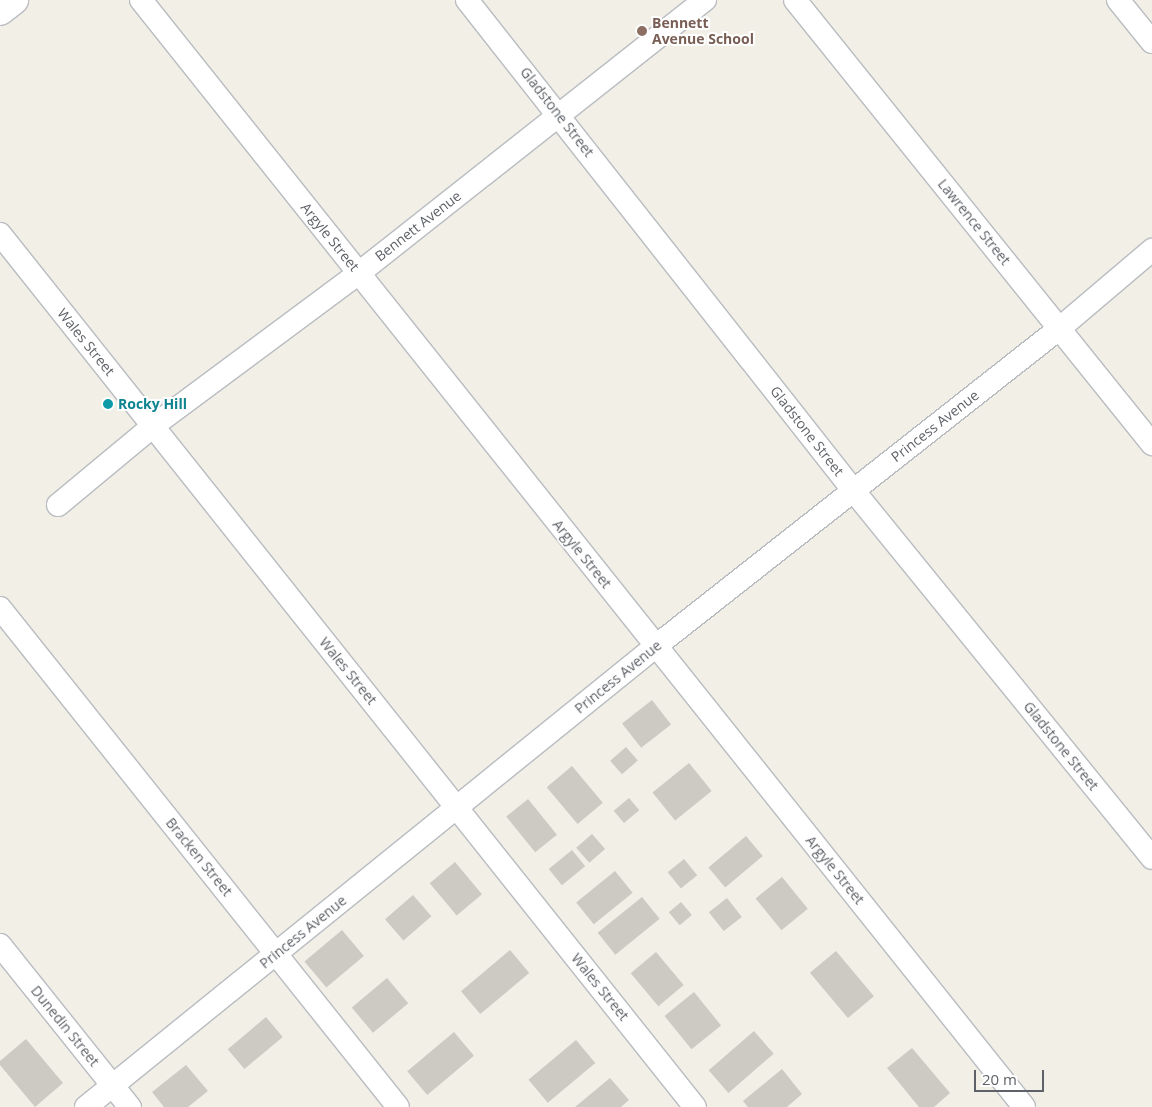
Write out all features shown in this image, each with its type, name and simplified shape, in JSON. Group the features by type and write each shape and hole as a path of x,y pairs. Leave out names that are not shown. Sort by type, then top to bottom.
{"street":[{"path":"0,11 14,0"},
{"name":"Argyle Street","path":"141,0 1024,1107"},
{"name":"Gladstone Street","path":"467,0 559,114 853,490 1152,858"},
{"name":"Bennett Avenue","path":"58,505 153,426 359,273 705,0"},
{"name":"Lawrence Street","path":"796,0 1152,444"},
{"path":"1118,0 1152,42"},
{"name":"Wales Street","path":"0,234 695,1107"},
{"name":"Princess Avenue","path":"86,1107 656,646 1060,328 1152,250"},
{"name":"Bracken Street","path":"0,608 398,1107"},
{"name":"Dunedin Street","path":"0,945 130,1107"}],"building":[{"path":"652,700 671,724 641,748 622,723"},
{"path":"626,747 638,761 622,774 610,761"},
{"path":"689,763 712,791 675,821 652,793"},
{"path":"572,766 603,803 578,824 547,787"},
{"path":"629,798 639,810 624,823 614,811"},
{"path":"528,799 557,835 535,852 506,817"},
{"path":"592,834 605,849 589,863 576,848"},
{"path":"746,836 763,856 725,887 708,867"},
{"path":"572,850 585,866 562,885 549,869"},
{"path":"684,859 697,875 681,889 668,872"},
{"path":"455,862 482,894 457,915 430,883"},
{"path":"615,871 633,893 594,924 576,902"},
{"path":"782,877 808,909 781,930 756,898"},
{"path":"413,895 431,916 403,940 385,919"},
{"path":"642,897 660,919 615,955 598,933"},
{"path":"727,898 742,917 724,931 709,912"},
{"path":"681,902 692,915 680,925 669,912"},
{"path":"342,930 364,956 326,988 304,961"},
{"path":"510,950 529,973 480,1014 461,991"},
{"path":"836,951 874,996 848,1018 810,973"},
{"path":"656,952 684,985 658,1006 631,973"},
{"path":"387,978 408,1003 373,1033 352,1008"},
{"path":"694,992 721,1025 692,1049 664,1016"},
{"path":"266,1017 283,1037 244,1069 228,1049"},
{"path":"754,1031 774,1054 728,1093 709,1070"},
{"path":"454,1032 474,1056 427,1095 407,1071"},
{"path":"26,1039 63,1083 35,1107 0,1065 0,1061"},
{"path":"576,1040 595,1063 548,1103 529,1080"},
{"path":"912,1048 950,1093 934,1107 919,1107 887,1068"},
{"path":"186,1065 208,1091 188,1107 164,1107 152,1092"},
{"path":"782,1069 802,1094 787,1107 748,1107 743,1101"},
{"path":"610,1078 629,1100 621,1107 575,1107"}],"place":[{"name":"Bennett Avenue School","path":"642,31"},
{"name":"Rocky Hill","path":"108,404"}]}
